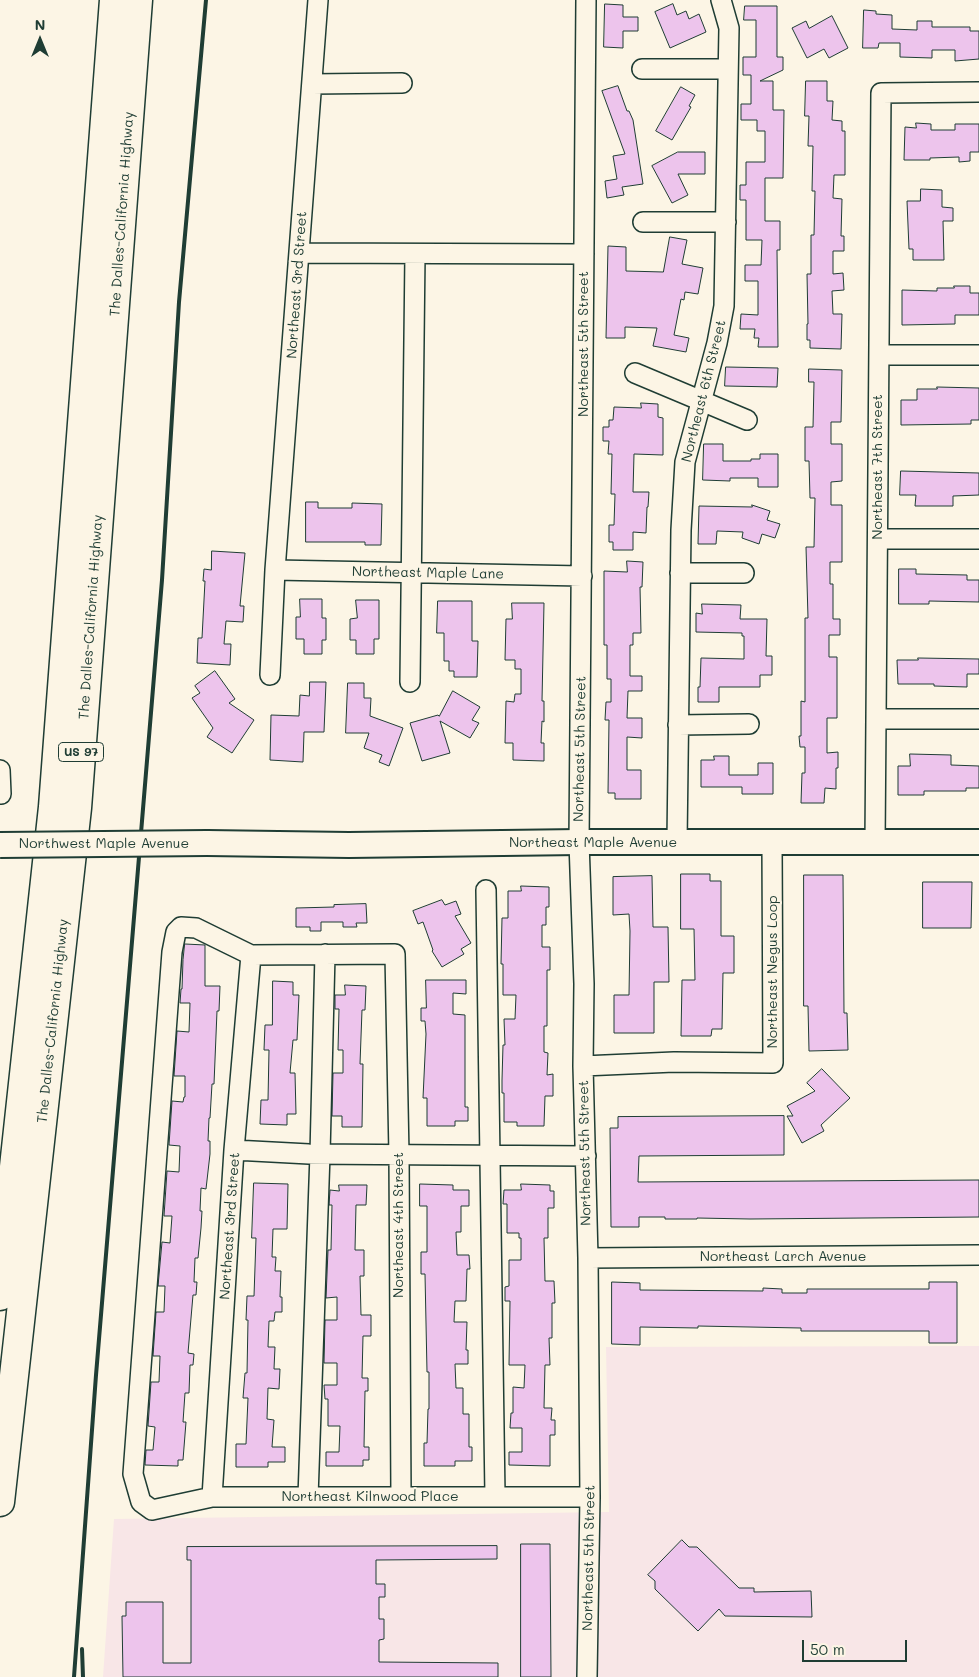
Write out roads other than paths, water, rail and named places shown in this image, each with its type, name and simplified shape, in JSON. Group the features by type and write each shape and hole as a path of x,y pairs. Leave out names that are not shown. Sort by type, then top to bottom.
{"highway":[{"name":"The Dalles-California Highway","path":"0,1296 2,1261 53,807 114,0"},
{"name":"The Dalles-California Highway","path":"0,1502 77,808 138,0"}],"main road":[{"name":"Northeast Maple Avenue","path":"207,843 349,845 579,842 979,842"},
{"name":"Northwest Maple Avenue","path":"0,845 207,843"}],"street":[{"name":"Northeast 3rd Street","path":"270,675 275,570 318,0"},
{"name":"Northeast 5th Street","path":"586,0 579,842 584,984 583,1066 588,1258 590,1497 587,1677"},
{"name":"Northeast 6th Street","path":"677,842 680,573 685,462 717,343 724,306 729,28 721,0"},
{"path":"642,68 728,69"},
{"path":"312,84 402,84"},
{"name":"Northeast 7th Street","path":"875,842 881,93 979,92"},
{"path":"643,222 726,222"},
{"path":"299,253 584,254"},
{"path":"410,682 415,254"},
{"path":"879,355 979,355"},
{"path":"635,374 747,420"},
{"path":"878,539 979,539"},
{"name":"Northeast Maple Lane","path":"275,570 582,576"},
{"path":"680,573 744,572"},
{"path":"876,719 979,719"},
{"path":"678,725 750,724"},
{"path":"0,770 1,794"},
{"name":"Northeast Negus Loop","path":"583,1066 674,1062 773,1063 772,842"},
{"path":"486,890 495,1496"},
{"name":"Northeast Kilnwood Place","path":"252,955 196,928 181,927 174,937 148,1257 133,1474 141,1502 152,1510 212,1497 590,1497"},
{"path":"252,955 325,954 308,1497"},
{"name":"Northeast 4th Street","path":"325,954 395,954 399,1155 401,1497"},
{"name":"Northeast 3rd Street","path":"212,1497 234,1150 252,955"},
{"path":"234,1150 320,1154 586,1156"},
{"name":"Northeast Larch Avenue","path":"588,1258 979,1255"}],"railway":[{"path":"74,1677 96,1375 162,580 179,302 206,0"},
{"path":"82,1649 83,1677"}]}
